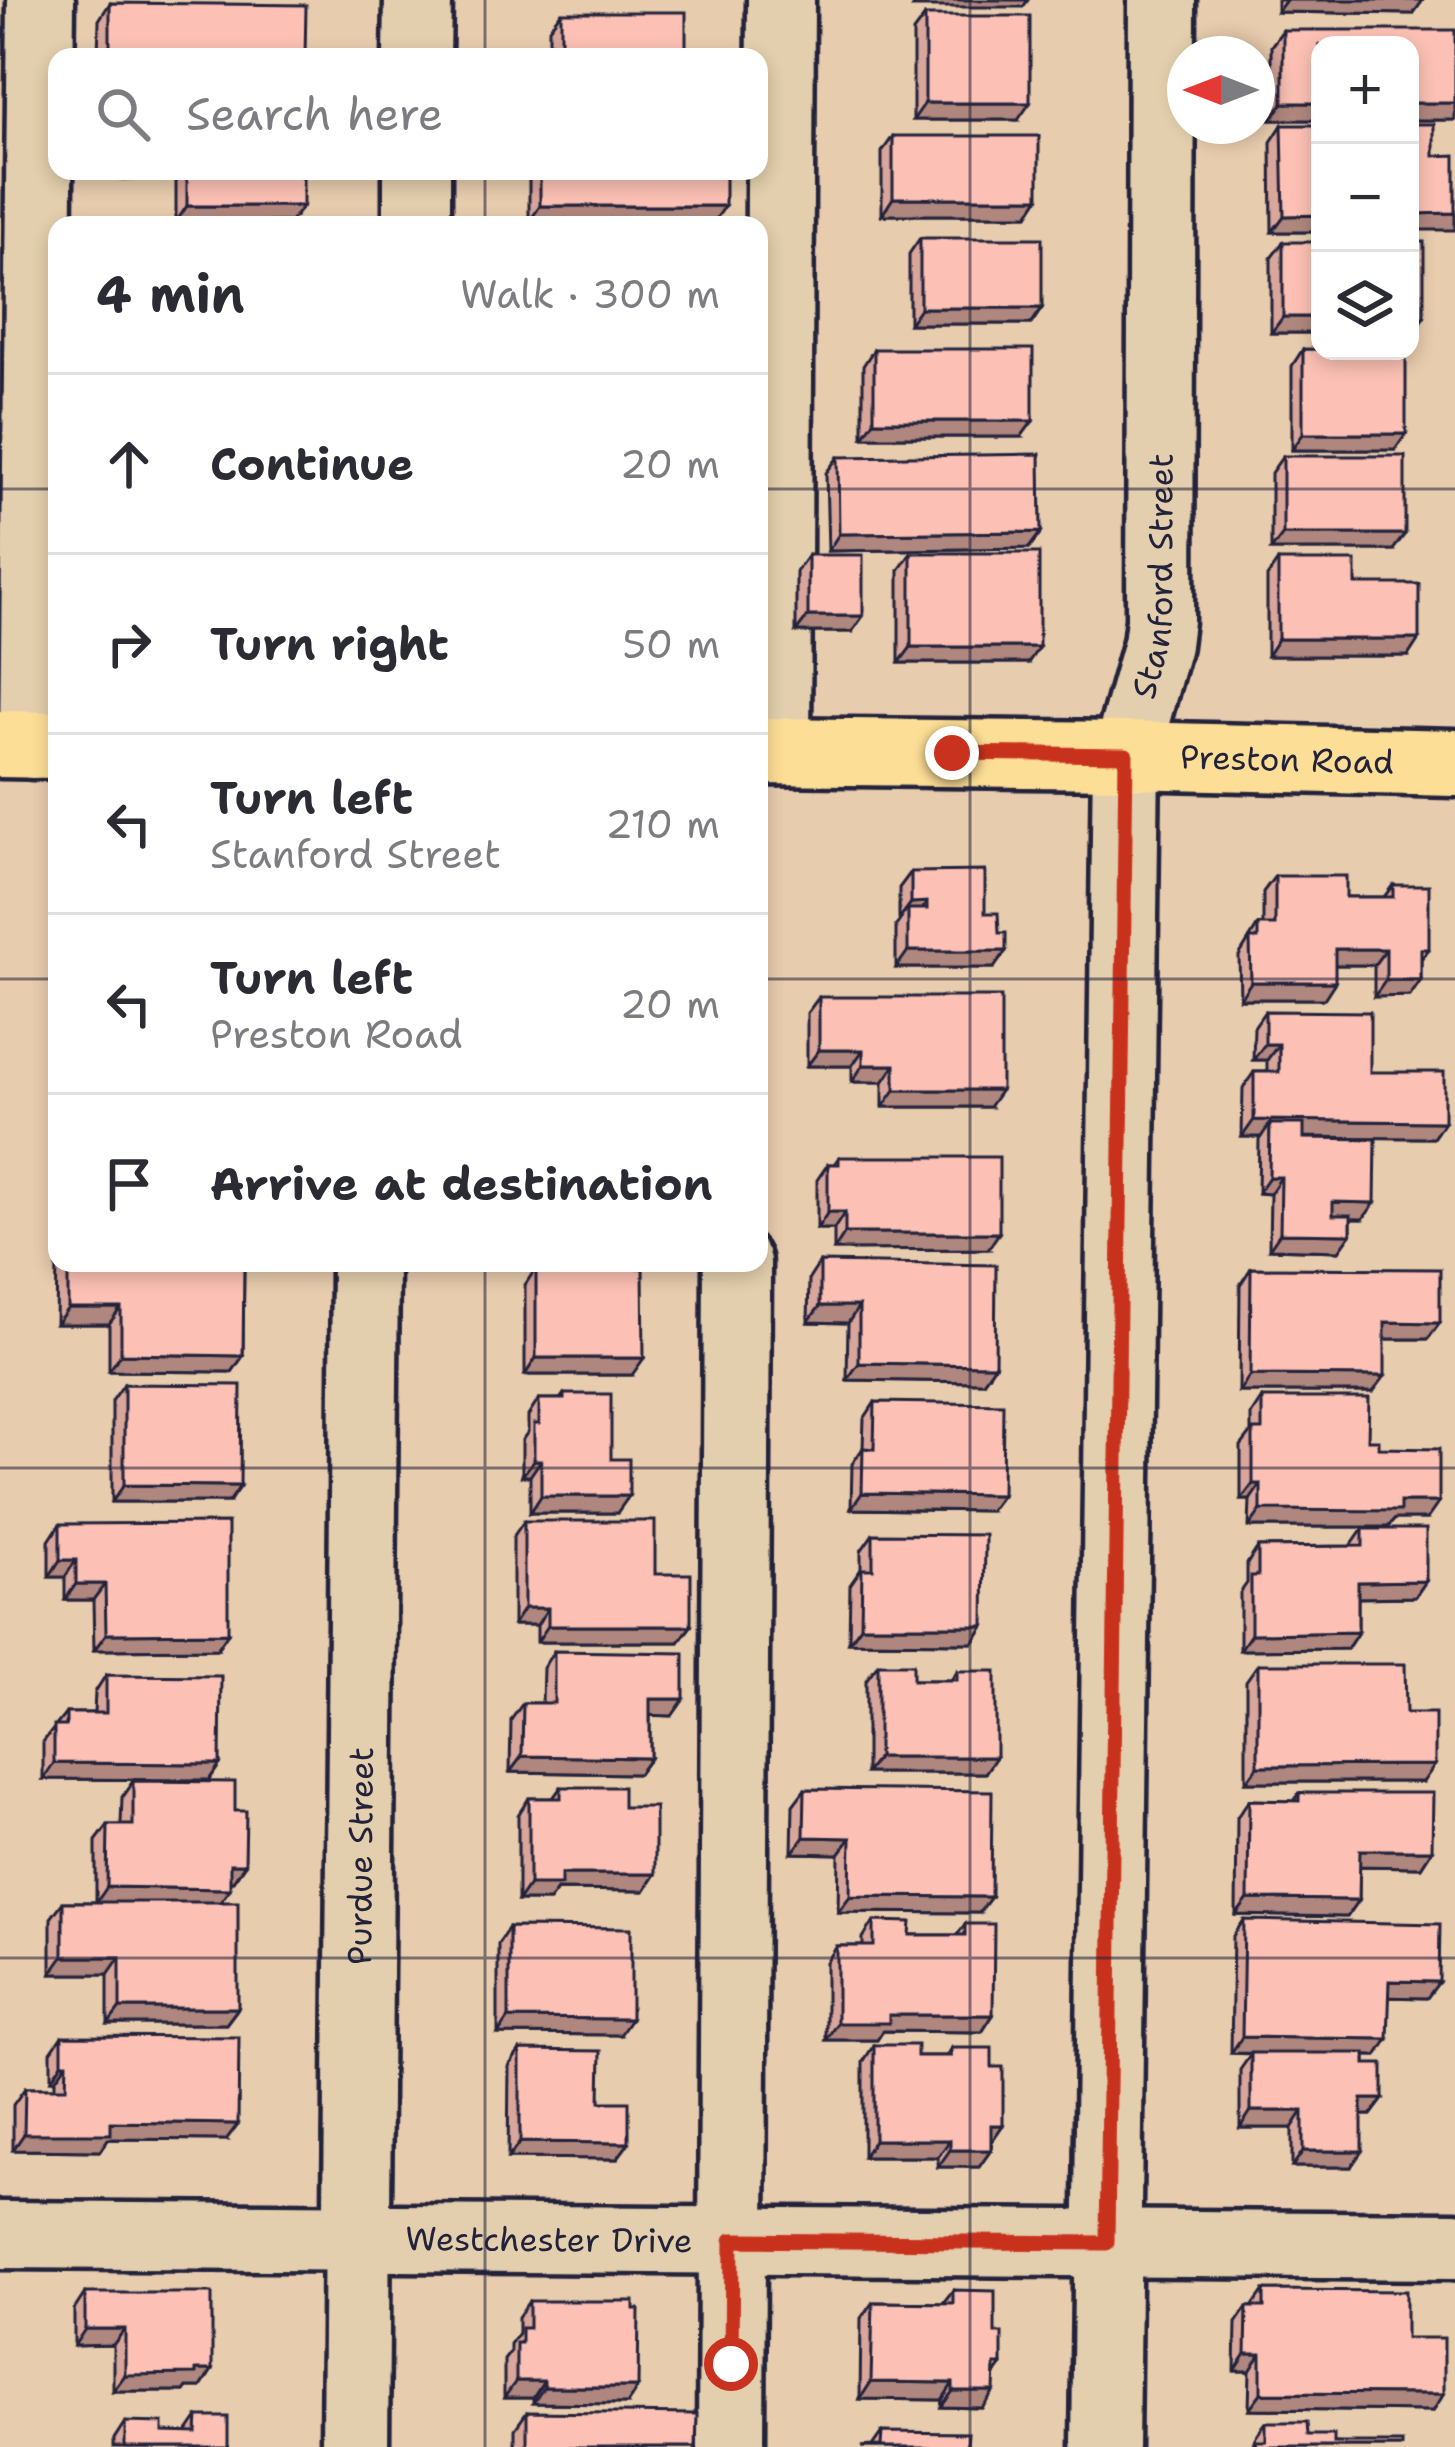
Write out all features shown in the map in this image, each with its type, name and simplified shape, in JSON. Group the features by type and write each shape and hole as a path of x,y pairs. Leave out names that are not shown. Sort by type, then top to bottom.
{"main road":[{"name":"Preston Road","path":"768,751 1455,763"}],"street":[{"path":"30,745 41,0"},
{"path":"418,0 418,48"},
{"path":"768,751 782,0"},
{"name":"Stanford Street","path":"1105,2447 1126,755 1160,620 1162,0"},
{"path":"417,180 417,216"},
{"name":"Purdue Street","path":"355,2447 365,1272"},
{"path":"730,2447 737,1272"},
{"name":"Westchester Drive","path":"0,2235 1455,2246"}],"building":[{"path":"110,3 306,5 305,48 110,48"},
{"path":"561,12 686,12 686,48 561,48"},
{"path":"925,16 1030,16 1030,103 925,103"},
{"path":"1283,30 1455,30 1455,103 1419,103 1419,36 1311,36 1311,103 1283,103"},
{"path":"1419,124 1434,124 1434,156 1455,155 1455,213 1419,214"},
{"path":"1282,125 1311,125 1311,215 1284,216"},
{"path":"893,136 1039,136 1039,198 893,198"},
{"path":"187,180 303,180 303,206 187,206"},
{"path":"540,180 725,180 725,206 540,206"},
{"path":"920,238 1042,238 1042,308 920,308"},
{"path":"1283,242 1311,242 1311,317 1283,317"},
{"path":"1419,242 1424,242 1424,317 1419,317"},
{"path":"874,349 1033,349 1033,421 874,421"},
{"path":"1303,349 1311,349 1311,360 1406,360 1406,434 1303,434"},
{"path":"1040,454 1041,532 839,534 838,457"},
{"path":"1283,456 1405,456 1405,534 1283,534"},
{"path":"911,553 1039,553 1039,647 911,647"},
{"path":"808,555 863,555 863,616 808,616"},
{"path":"1278,561 1356,561 1356,584 1419,584 1419,639 1278,639"},
{"path":"985,871 985,913 998,913 999,933 1006,933 1006,951 908,951 908,909 927,909 927,902 911,903 911,872"},
{"path":"1275,876 1346,876 1346,897 1393,897 1393,885 1429,885 1429,949 1421,949 1421,980 1386,980 1386,949 1335,949 1335,982 1251,982 1250,939 1258,939 1258,925 1275,925"},
{"path":"819,997 1001,997 1001,1090 895,1090 895,1065 863,1065 863,1050 819,1050"},
{"path":"1265,1011 1370,1012 1370,1072 1444,1072 1444,1122 1254,1120 1254,1072 1279,1072 1279,1044 1265,1044"},
{"path":"1270,1124 1304,1124 1304,1138 1376,1139 1375,1203 1333,1202 1333,1215 1351,1215 1351,1234 1280,1233 1281,1177 1269,1177"},
{"path":"839,1157 999,1157 999,1233 845,1233 845,1212 828,1212 828,1164 839,1164"},
{"path":"820,1262 996,1265 995,1365 859,1363 859,1306 820,1306"},
{"path":"1251,1268 1440,1269 1440,1323 1385,1322 1385,1376 1250,1375"},
{"path":"68,1272 244,1272 243,1356 121,1354 121,1308 68,1308"},
{"path":"536,1272 643,1272 644,1358 536,1358"},
{"path":"124,1384 241,1385 240,1486 124,1485"},
{"path":"564,1394 611,1394 611,1459 629,1459 629,1496 541,1496 541,1460 534,1460 539,1399 564,1399"},
{"path":"1262,1398 1369,1398 1368,1440 1379,1440 1379,1448 1439,1449 1439,1502 1400,1502 1400,1511 1261,1510 1261,1484 1253,1484 1253,1430 1262,1430"},
{"path":"875,1402 1003,1404 1002,1495 862,1493 863,1448 874,1449"},
{"path":"524,1521 655,1521 655,1574 691,1574 691,1626 548,1626 548,1608 524,1608"},
{"path":"228,1523 228,1633 106,1634 105,1584 76,1584 76,1560 60,1560 60,1524"},
{"path":"1363,1529 1426,1529 1426,1581 1358,1582 1358,1632 1251,1634 1251,1576 1258,1576 1258,1547 1363,1546"},
{"path":"873,1534 985,1535 984,1626 861,1626 862,1569 873,1569"},
{"path":"554,1651 684,1653 684,1699 650,1699 650,1758 522,1756 523,1703 554,1703"},
{"path":"878,1664 913,1664 913,1680 957,1680 957,1671 996,1671 996,1757 878,1757"},
{"path":"1258,1664 1405,1664 1406,1713 1435,1713 1435,1765 1258,1766"},
{"path":"106,1675 221,1676 220,1764 54,1763 54,1726 66,1726 66,1713 106,1713"},
{"path":"133,1781 235,1782 235,1811 246,1811 245,1864 230,1864 230,1889 107,1887 108,1825 133,1825"},
{"path":"561,1787 623,1787 623,1807 655,1807 655,1874 561,1874 561,1885 529,1885 529,1798 561,1798"},
{"path":"805,1789 992,1791 991,1897 850,1896 851,1838 804,1837"},
{"path":"1299,1793 1433,1793 1432,1850 1360,1850 1359,1900 1248,1899 1249,1800 1299,1801"},
{"path":"63,1902 238,1902 238,2008 120,2008 120,1957 63,1957"},
{"path":"1244,1920 1440,1924 1439,1982 1390,1981 1388,2039 1242,2037"},
{"path":"874,1921 911,1922 910,1935 965,1935 965,1924 994,1924 993,2015 889,2015 889,2023 837,2023 837,1946 874,1946"},
{"path":"509,1927 631,1928 631,2019 509,2018"},
{"path":"62,2036 239,2037 238,2124 111,2122 111,2134 24,2134 25,2088 66,2088"},
{"path":"874,2045 917,2045 917,2056 951,2056 951,2048 992,2048 992,2067 1003,2067 1003,2125 991,2125 991,2150 950,2150 950,2140 874,2140"},
{"path":"520,2050 601,2051 600,2102 629,2102 629,2143 520,2142"},
{"path":"1251,2053 1366,2053 1366,2064 1383,2064 1383,2099 1362,2099 1362,2151 1303,2151 1303,2111 1251,2111"},
{"path":"953,2290 995,2291 995,2333 1002,2333 1002,2365 995,2365 994,2391 953,2391 953,2383 871,2382 873,2302 953,2303"},
{"path":"1264,2290 1406,2291 1406,2338 1444,2338 1444,2394 1261,2393 1261,2354 1246,2354 1247,2307 1264,2307"},
{"path":"85,2293 212,2293 212,2370 125,2375 125,2329 85,2329"},
{"path":"529,2301 634,2301 634,2309 639,2309 638,2387 544,2387 544,2381 516,2381 516,2343 521,2343 521,2328 529,2328"},
{"path":"527,2412 697,2414 696,2447 527,2447"},
{"path":"198,2417 228,2417 228,2447 125,2447 125,2422 163,2423 163,2432 197,2433"},
{"path":"1266,2422 1307,2422 1308,2435 1334,2435 1334,2443 1402,2443 1402,2447 1256,2447 1256,2441 1266,2441"},
{"path":"882,2432 968,2433 967,2447 862,2447 881,2446"}],"route":[{"path":"731,2364 732,2240 1107,2243 1126,755 952,753"}]}
